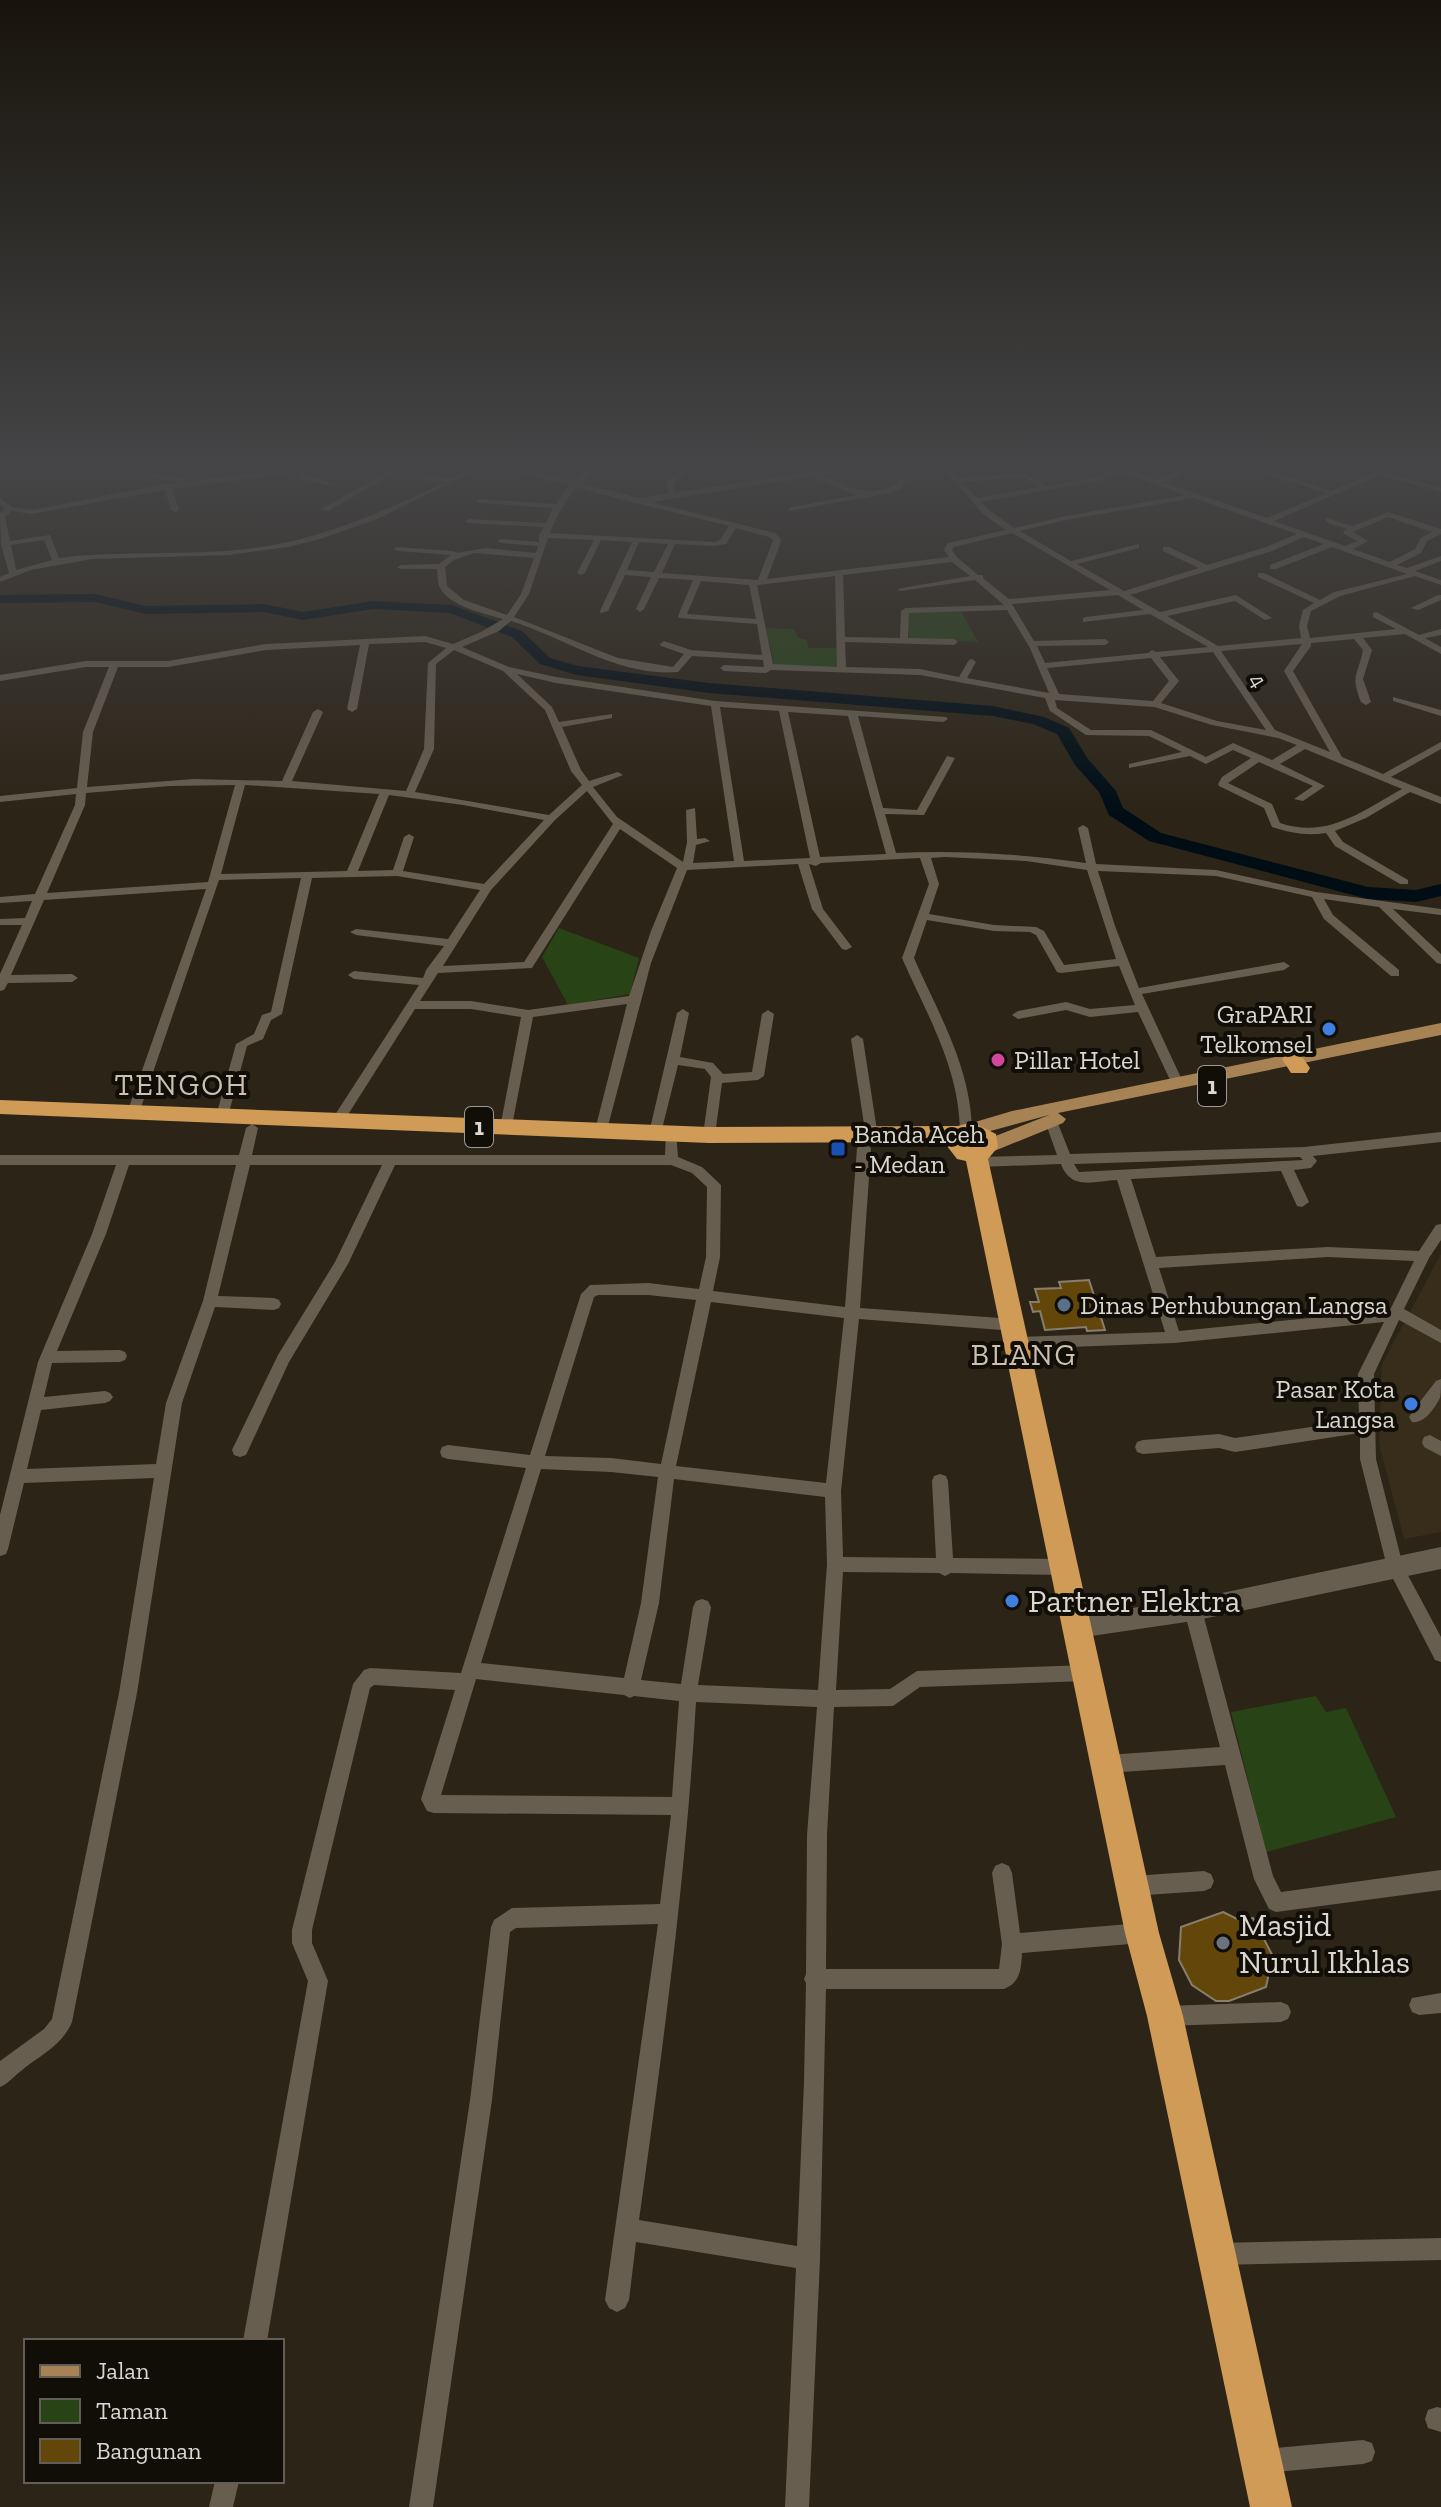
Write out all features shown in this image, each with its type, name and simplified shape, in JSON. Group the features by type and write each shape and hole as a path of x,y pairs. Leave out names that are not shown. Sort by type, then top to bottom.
{"highway":[{"name":"1","path":"0,1107 252,1128 667,1142 971,1144"},
{"name":"1","path":"0,1116 103,1117 133,1113 601,1130 667,1142 709,1135 868,1142"},
{"path":"971,1144 1016,1334 1142,1933 1165,2016 1271,2507"}],"main road":[{"name":"1","path":"971,1144 1051,1121 1441,1029"},
{"name":"1","path":"971,1144 1012,1117 1177,1082 1441,1039"}],"street":[{"path":"444,583 445,591 473,606 590,654 634,666 676,670 690,653"},
{"path":"410,793 429,749 432,663 457,648 483,638 508,619 529,583"},
{"path":"604,611 616,583"},
{"path":"640,609 654,583"},
{"path":"696,583 682,616 760,622"},
{"path":"724,668 766,670 768,662 760,622 758,583"},
{"path":"839,583 842,670"},
{"path":"901,589 941,583"},
{"path":"986,583 1009,605 1032,644 1042,666 1053,709 1089,733 1151,733 1208,761 1233,746 1320,786 1299,799"},
{"name":"4","path":"1103,583 1214,647 1267,728 1277,735 1441,801"},
{"path":"904,641 903,615 907,610 1009,605 1121,593 1157,583"},
{"path":"1278,583 1318,602"},
{"path":"1338,758 1288,671 1304,652 1307,640 1303,626 1307,610 1318,602 1377,583"},
{"path":"1415,608 1441,597"},
{"path":"1086,620 1156,613 1237,598 1268,618"},
{"path":"1376,615 1421,637 1441,651"},
{"path":"1042,666 1214,647 1406,631"},
{"path":"1421,637 1441,632"},
{"path":"1356,636 1367,644 1369,652 1359,676 1366,702"},
{"path":"0,678 86,664 168,664 266,647 425,639 457,648 506,669 601,688 715,704 943,719"},
{"path":"841,639 954,642"},
{"path":"352,709 365,642"},
{"path":"1032,644 1105,642"},
{"path":"664,644 690,653 842,670 920,672 1052,697 1155,704 1215,723 1277,735"},
{"path":"1152,653 1174,681 1155,704"},
{"path":"962,679 972,662"},
{"path":"72,978 1,981 41,897 82,793 88,732 114,665"},
{"path":"506,669 545,705 557,725 572,764 619,823 685,867 925,856 1026,858 1090,867 1194,870 1316,895 1441,912"},
{"path":"1396,699 1441,713"},
{"path":"715,704 740,866"},
{"path":"783,708 816,863"},
{"path":"285,785 318,712"},
{"path":"852,713 892,858"},
{"path":"557,725 609,716"},
{"path":"1273,764 1304,745"},
{"path":"1384,777 1441,745"},
{"path":"1132,766 1192,753"},
{"path":"1260,757 1225,779 1223,784 1268,806 1273,822 1281,827 1330,831 1410,788"},
{"path":"878,811 920,813 950,758"},
{"path":"337,1121 487,888 551,818 588,785 618,775"},
{"path":"0,799 164,783 241,783 410,793 551,818"},
{"path":"133,1113 214,881 241,783"},
{"path":"351,875 385,792"},
{"path":"601,1130 634,999 661,912 685,867 692,842 691,810"},
{"path":"432,970 526,967 619,823"},
{"path":"1083,828 1090,867 1122,962 1177,1082"},
{"path":"1330,831 1339,844 1404,882"},
{"path":"397,873 409,837"},
{"path":"692,842 705,841"},
{"path":"925,856 934,884 908,958 959,1073 971,1144 1065,1159 1304,1152 1441,1137"},
{"path":"803,863 818,909 846,947"},
{"path":"0,900 307,875 397,873 487,888"},
{"path":"222,1116 242,1044 259,1036 266,1018 276,1014 307,875"},
{"path":"1316,895 1328,917 1395,973"},
{"path":"1383,906 1441,960"},
{"path":"922,916 994,928 1032,929 1040,933 1061,969 1122,962"},
{"path":"0,922 30,921"},
{"path":"356,932 450,943"},
{"path":"1135,992 1284,966"},
{"path":"354,975 424,982"},
{"path":"411,1005 471,1005 528,1014 634,999"},
{"path":"1018,1015 1066,1006 1090,1013 1142,1008"},
{"path":"667,1142 673,1060 683,1013"},
{"path":"506,1128 528,1014"},
{"path":"718,1077 757,1077 768,1014"},
{"path":"797,2507 809,2259 817,1835 835,1564 833,1491 868,1142 857,1039"},
{"path":"673,1060 709,1066 718,1077 709,1135"},
{"path":"1051,1121 1065,1159 1076,1177 1308,1165 1304,1152"},
{"path":"0,2076 17,2057 53,2036 62,2022 128,1693 174,1403 210,1301 252,1128"},
{"path":"0,1160 391,1159 667,1142 714,1185 714,1243 667,1471 650,1603 630,1689"},
{"path":"240,1450 283,1359 341,1264 391,1159"},
{"path":"0,1549 47,1357 99,1234 124,1160"},
{"path":"1285,1166 1302,1202"},
{"path":"1122,1173 1174,1337"},
{"path":"1441,1229 1423,1256 1366,1374 1368,1459 1395,1567 1441,1654"},
{"path":"1151,1263 1328,1252 1423,1256"},
{"path":"681,1806 434,1804 430,1795 590,1292 648,1289 1016,1334 1174,1337 1396,1314 1441,1337"},
{"path":"210,1301 274,1304"},
{"path":"47,1357 120,1356"},
{"path":"1417,1417 1441,1385"},
{"path":"33,1405 105,1397"},
{"path":"1143,1447 1219,1441 1235,1445 1367,1425"},
{"path":"448,1452 535,1462 576,1462 667,1471 833,1491"},
{"path":"18,1476 162,1471"},
{"path":"940,1481 945,1568"},
{"path":"1078,1627 1193,1610 1441,1558"},
{"path":"835,1564 945,1568 1064,1567"},
{"path":"617,2300 669,1914 681,1806 688,1693 702,1607"},
{"path":"1193,1610 1264,1879 1276,1902 1441,1880"},
{"path":"255,2339 318,1981 302,1943 302,1930 362,1684 370,1676 468,1676 688,1693 826,1699 893,1697 917,1679 1086,1673"},
{"path":"1107,1764 1232,1755"},
{"path":"814,1979 1004,1979 1011,1971 1012,1944 1002,1873"},
{"path":"1132,1886 1204,1881"},
{"path":"421,2507 481,2100 501,1927 512,1918 669,1914"},
{"path":"1012,1944 1142,1933"},
{"path":"1419,2005 1441,2003"},
{"path":"1165,2016 1281,2012"},
{"path":"627,2229 809,2259"},
{"path":"1217,2254 1441,2249"},
{"path":"1260,2461 1363,2452"},
{"path":"221,2507 227,2483"}],"shaded area":[{"name":"Pasar Kota Langsa","path":"1441,1254 1441,1532 1404,1539 1379,1444 1382,1364"}],"green space":[{"path":"961,611 978,642 909,639 907,613"},
{"path":"766,628 794,629 798,638 807,640 808,648 838,648 839,668 774,665"},
{"path":"559,928 639,958 630,994 568,1005 542,957"},
{"path":"1316,1696 1326,1712 1346,1708 1396,1817 1266,1852 1231,1712"}],"building":[{"name":"Dinas Perhubungan Langsa","path":"1089,1280 1105,1330 1087,1331 1086,1327 1045,1330 1040,1311 1033,1312 1030,1302 1039,1302 1035,1289 1061,1288 1059,1282"},
{"name":"Masjid Nurul Ikhlas","path":"1223,1912 1241,1921 1253,1918 1280,1970 1269,1973 1266,1987 1229,2001 1216,2001 1192,1985 1179,1960 1181,1927"}],"waterway":[{"path":"0,599 95,598 146,610 264,608 303,616 373,605 452,609 517,634 545,661 577,670 709,688 993,711 1038,720 1063,731 1081,761 1107,791 1115,811 1155,837 1368,893 1416,896 1441,890"}],"place":[{"name":"GraPARI Telkomsel","path":"1329,1029"},
{"name":"Pillar Hotel","path":"998,1060"},
{"name":"Banda Aceh - Medan","path":"838,1149"},
{"name":"Dinas Perhubungan Langsa","path":"1064,1305"},
{"name":"Pasar Kota Langsa","path":"1411,1404"},
{"name":"Partner Elektra","path":"1012,1601"},
{"name":"Masjid Nurul Ikhlas","path":"1223,1943"}],"district":[{"name":"TENGOH","path":"182,1085"},
{"name":"BLANG","path":"1024,1355"}]}
